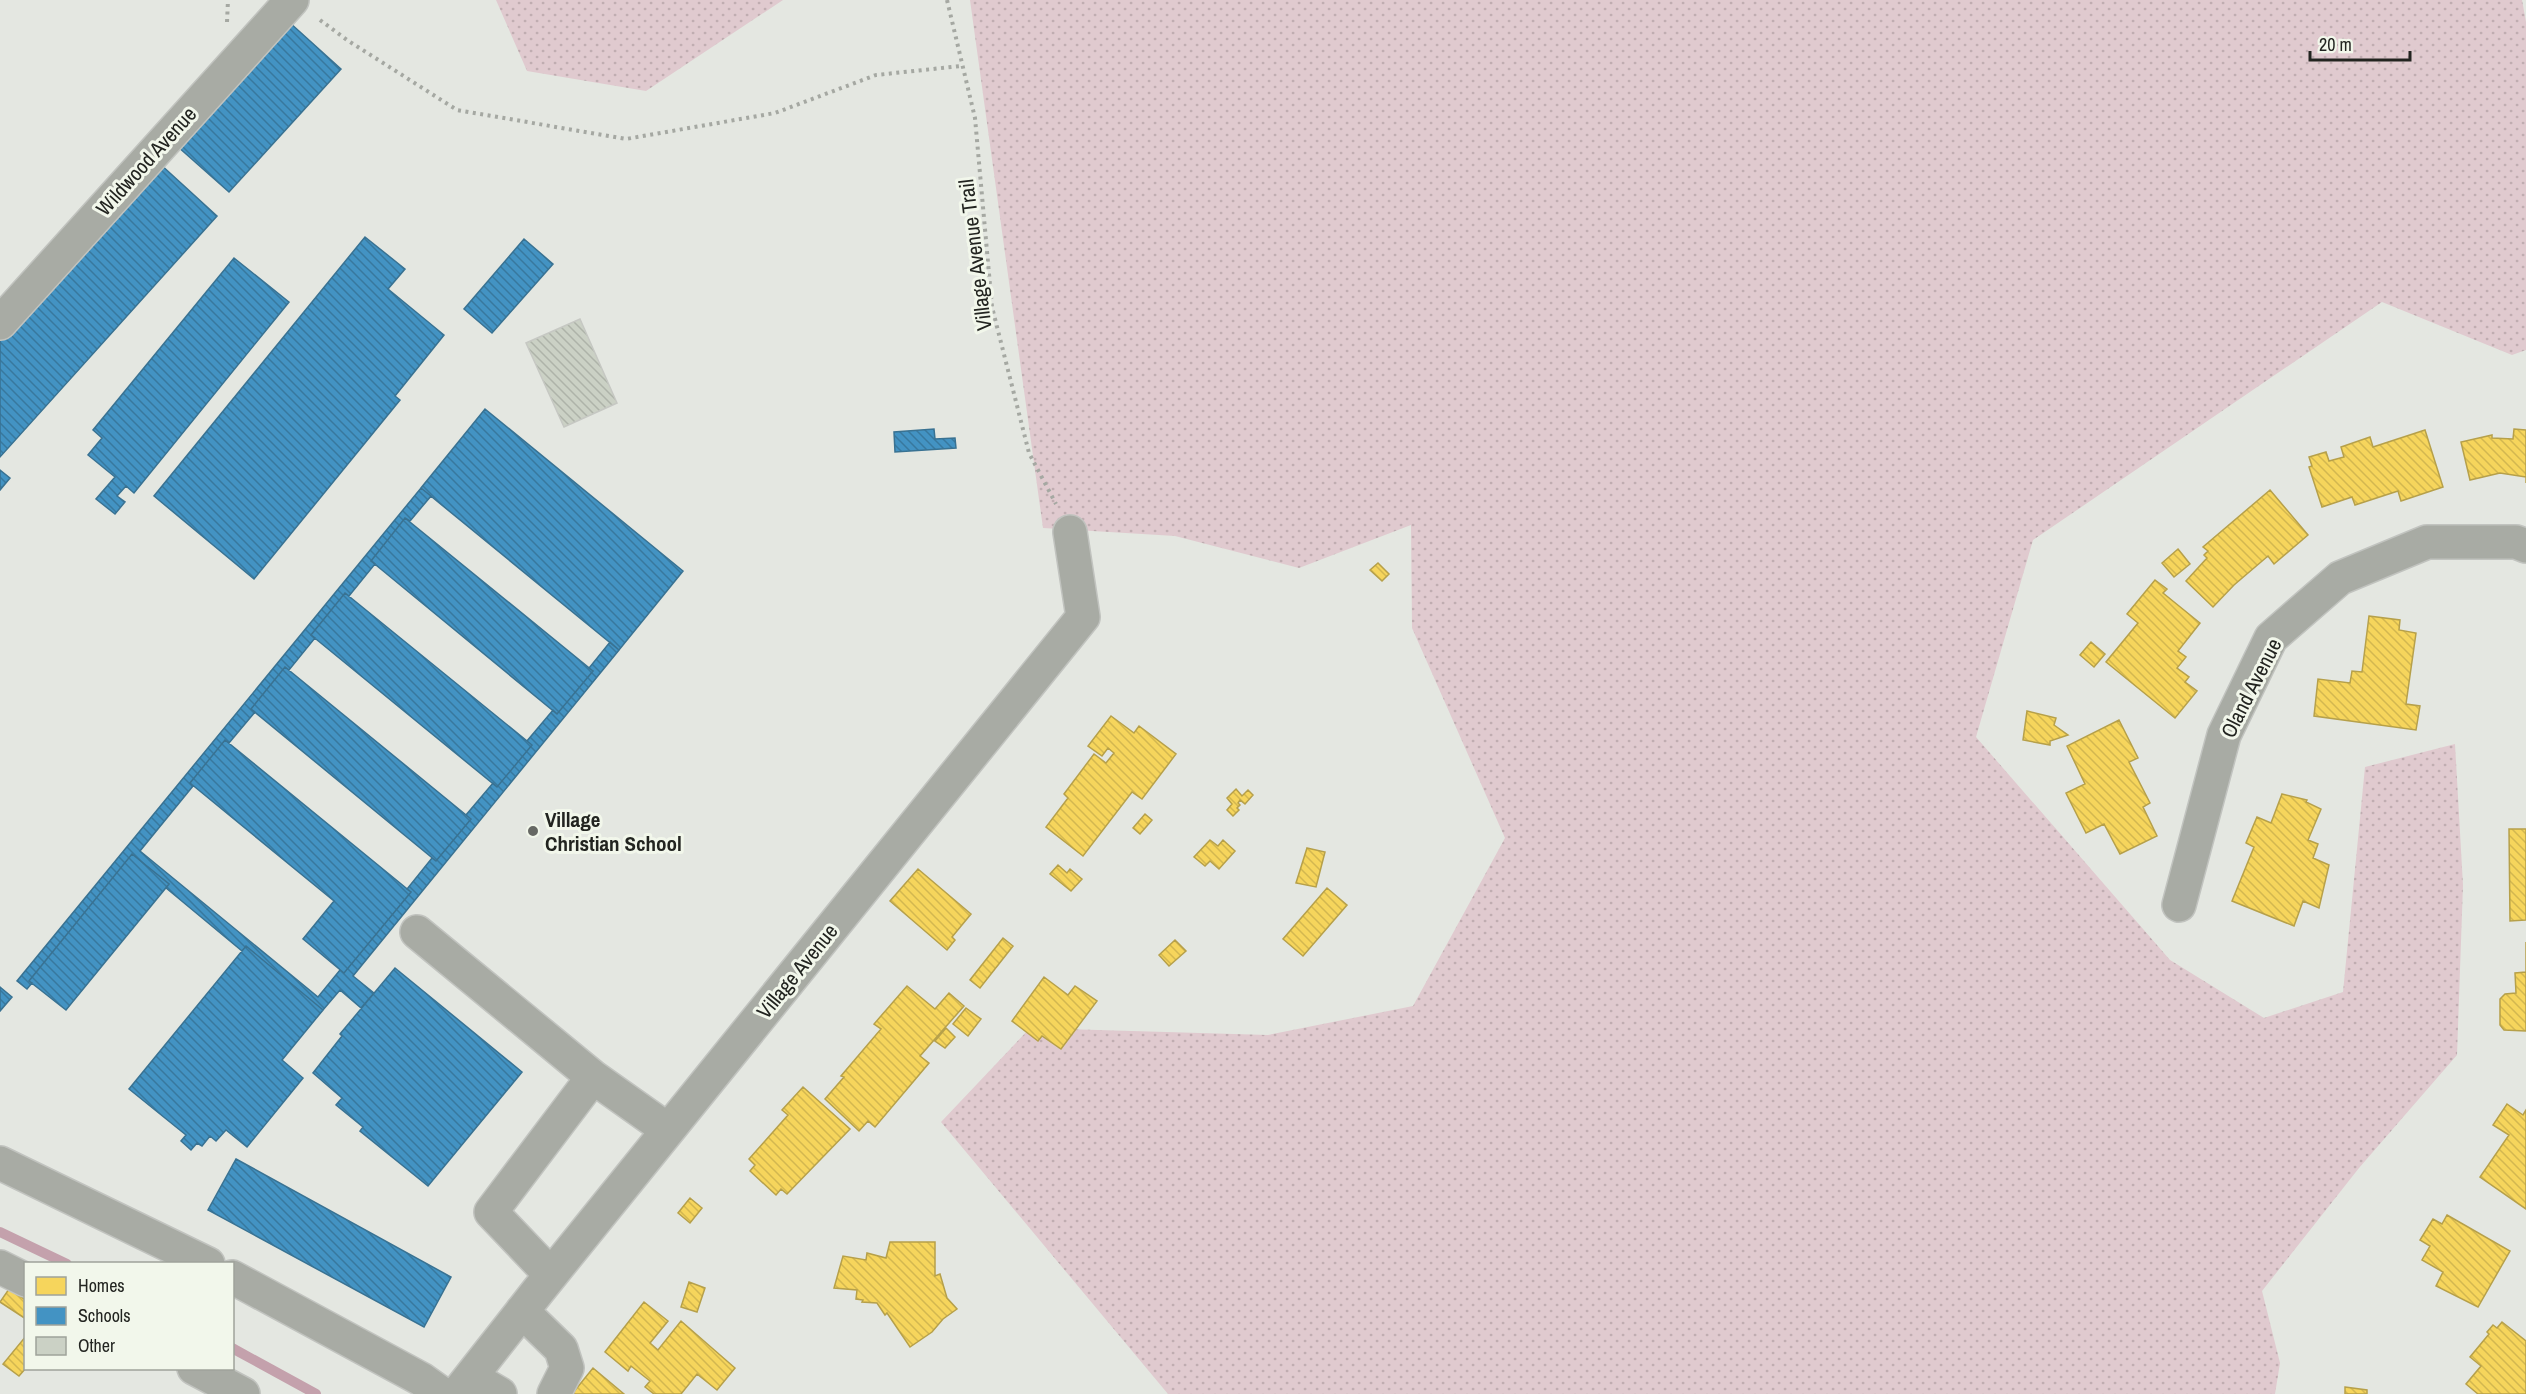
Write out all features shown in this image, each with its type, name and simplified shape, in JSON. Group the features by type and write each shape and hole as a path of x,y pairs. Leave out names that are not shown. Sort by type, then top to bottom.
{"street":[{"name":"Wildwood Avenue","path":"0,323 301,7"},
{"name":"Village Avenue","path":"464,1385 1083,616 1070,532"},
{"name":"Oland Avenue","path":"2179,905 2224,735 2271,638 2340,578 2427,542 2516,542 2526,546"},
{"path":"417,932 593,1077 668,1130"},
{"path":"551,1275 491,1212 593,1077"},
{"path":"0,1163 206,1262"},
{"path":"0,1267 24,1279"},
{"path":"234,1277 421,1379 442,1394"},
{"path":"522,1311 561,1349 567,1368 554,1394"},
{"path":"198,1370 243,1394"},
{"path":"464,1385 500,1394"}],"path":[{"name":"Village Avenue Trail","path":"946,0 975,118 992,308 1029,453 1070,532"},
{"path":"301,7 346,40 457,110 626,139 776,113 876,75 961,66"}],"shaded area":[{"path":"496,0 783,0 646,91 527,71"},
{"path":"970,0 2522,0 2526,22 2526,350 2512,355 2382,302 2033,540 1976,737 2170,960 2264,1018 2343,992 2365,767 2455,744 2463,885 2457,1055 2359,1168 2262,1291 2280,1363 2275,1394 1168,1394 941,1122 1030,1028 1268,1035 1413,1006 1505,838 1412,628 1411,525 1299,568 1175,536 1043,528"}],"building: Homes":[{"path":"2514,429 2526,430 2526,477 2500,473 2470,480 2461,442 2492,435 2492,438 2513,439"},
{"path":"2425,430 2443,487 2401,501 2398,491 2355,505 2352,497 2322,507 2309,467 2312,466 2309,457 2326,452 2329,461 2344,457 2341,447 2370,437 2373,447"},
{"path":"2270,490 2308,535 2274,564 2268,556 2234,585 2213,607 2186,581 2207,558 2204,555 2208,551 2203,547"},
{"path":"2178,549 2190,564 2174,577 2162,563"},
{"path":"1378,563 1389,574 1382,581 1370,570"},
{"path":"2155,580 2167,589 2163,593 2200,623 2178,651 2186,657 2177,668 2189,677 2185,682 2197,691 2175,718 2106,662 2138,623 2127,614"},
{"path":"2369,616 2400,620 2399,630 2416,633 2406,704 2420,706 2416,730 2314,716 2318,679 2350,683 2352,671 2362,672"},
{"path":"2091,642 2105,654 2094,667 2080,655"},
{"path":"2027,711 2056,718 2054,725 2068,735 2050,741 2050,745 2023,740"},
{"path":"1111,716 1134,733 1139,726 1176,754 1142,799 1132,792 1083,856 1046,827 1068,798 1064,794 1094,754 1106,763 1114,753 1108,748 1102,756 1088,746"},
{"path":"2119,720 2138,758 2129,762 2150,803 2143,807 2157,836 2120,854 2104,824 2086,833 2066,793 2085,784 2067,746"},
{"path":"1236,789 1242,796 1248,790 1253,795 1245,804 1240,800 1237,808 1239,810 1233,816 1227,810 1232,804 1227,798"},
{"path":"2282,794 2307,800 2306,802 2321,809 2308,840 2318,844 2313,858 2329,865 2319,908 2303,901 2294,926 2232,901 2254,847 2246,843 2257,817 2271,823"},
{"path":"1145,814 1152,820 1140,834 1133,828"},
{"path":"2509,829 2526,829 2526,920 2510,921"},
{"path":"1210,840 1218,846 1223,840 1235,851 1219,869 1210,861 1205,866 1194,857"},
{"path":"1307,848 1325,852 1316,887 1296,883"},
{"path":"1058,865 1067,873 1070,869 1082,879 1071,891 1050,874"},
{"path":"918,869 971,914 952,937 955,940 947,950 890,901"},
{"path":"1327,888 1347,905 1303,956 1283,939"},
{"path":"1003,938 1013,946 980,988 970,980"},
{"path":"1175,940 1186,951 1169,966 1159,955"},
{"path":"2526,972 2526,1031 2504,1030 2500,1025 2500,999 2505,994 2516,993 2515,973"},
{"path":"1044,977 1068,995 1075,986 1097,1001 1061,1049 1042,1036 1038,1041 1012,1021"},
{"path":"907,986 935,1009 949,993 964,1006 920,1056 929,1063 875,1127 868,1121 859,1131 825,1099 844,1077 841,1076 881,1029 874,1024"},
{"path":"966,1008 981,1019 968,1036 953,1024"},
{"path":"946,1028 955,1037 945,1048 935,1041"},
{"path":"803,1087 850,1129 787,1194 781,1189 776,1195 750,1171 755,1165 749,1159 788,1115 782,1110"},
{"path":"2507,1104 2523,1115 2526,1110 2526,1209 2480,1177 2509,1135 2493,1125"},
{"path":"690,1198 702,1208 690,1223 678,1213"},
{"path":"2447,1215 2510,1251 2478,1307 2436,1286 2443,1272 2422,1260 2430,1246 2420,1240 2433,1219 2442,1224"},
{"path":"890,1242 935,1242 935,1276 940,1274 947,1298 957,1309 943,1319 932,1332 910,1347 887,1313 885,1315 877,1303 862,1302 863,1300 856,1299 857,1290 834,1288 843,1256 866,1260 867,1253 886,1258"},
{"path":"689,1282 705,1288 697,1312 681,1307"},
{"path":"9,1289 24,1299 24,1318 0,1302"},
{"path":"644,1302 668,1321 650,1343 658,1350 681,1321 735,1368 717,1390 697,1374 681,1394 654,1394 645,1387 650,1381 631,1366 628,1371 605,1352"},
{"path":"2502,1322 2526,1341 2526,1394 2478,1394 2466,1384 2481,1366 2470,1357 2489,1334 2487,1332 2493,1325 2497,1328"},
{"path":"24,1338 24,1370 19,1376 3,1364"},
{"path":"593,1368 624,1394 572,1394"},
{"path":"2345,1387 2367,1390 2367,1394 2345,1394"}],"building: Schools":[{"path":"289,22 341,69 229,192 177,146"},
{"path":"159,163 217,216 0,457 0,338"},
{"path":"365,237 405,269 388,289 444,335 395,396 400,400 254,579 154,496"},
{"path":"524,239 553,264 492,333 464,309"},
{"path":"234,258 289,302 134,493 126,486 117,496 125,502 115,514 96,499 115,477 88,455 102,438 93,430"},
{"path":"485,409 683,571 619,650 421,488"},
{"path":"934,429 935,439 955,438 956,448 895,452 894,432"},
{"path":"0,470 10,478 0,490"},
{"path":"421,488 431,496 410,521 405,518 371,561 375,564 349,596 345,593 311,635 315,638 289,670 285,667 251,709 255,712 229,743 225,740 190,783 193,786 140,851 318,997 340,970 344,973 411,892 407,889 432,858 436,861 471,819 466,815 493,783 497,787 532,745 527,741 553,710 557,714 593,671 589,668 610,642 619,650 353,976 374,993 361,1008 340,990 323,1010 246,946 242,951 166,888 169,884 132,854 29,981 32,983 27,989 17,981"},
{"path":"405,518 593,671 557,714 371,561"},
{"path":"345,593 532,745 497,787 311,635"},
{"path":"285,667 471,819 436,861 251,709"},
{"path":"225,740 411,892 344,973 303,939 334,901 190,783"},
{"path":"132,854 169,884 66,1010 29,981"},
{"path":"246,946 323,1010 282,1060 303,1078 247,1147 226,1130 216,1141 210,1136 202,1146 197,1143 191,1150 181,1141 186,1135 129,1089"},
{"path":"395,968 522,1072 428,1186 360,1131 363,1127 336,1105 342,1098 313,1073 342,1036 340,1034"},
{"path":"0,987 12,997 0,1011"},
{"path":"236,1159 451,1277 424,1327 208,1210"}],"building: Other":[{"path":"580,319 617,403 564,427 526,343"}],"waterway":[{"path":"0,1232 63,1262"},
{"path":"234,1349 316,1394"}],"place":[{"name":"Village Christian School","path":"533,831"}]}
